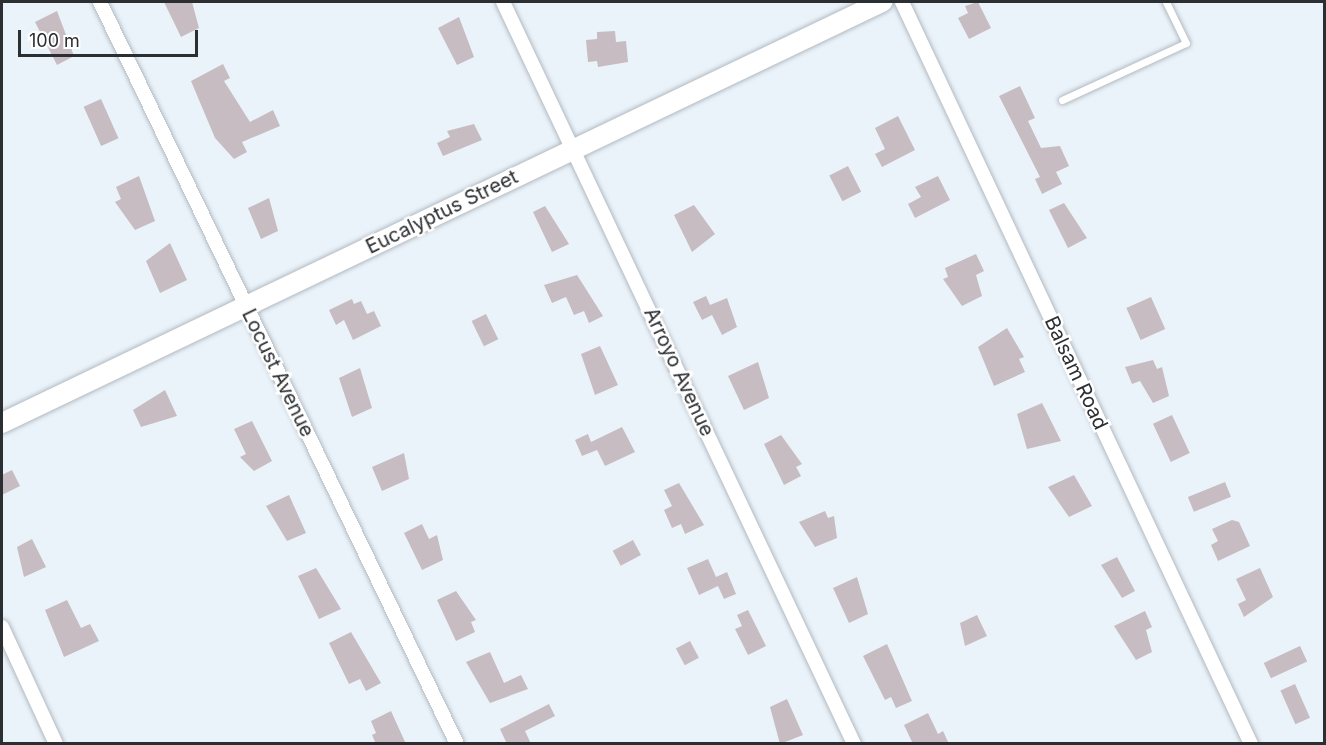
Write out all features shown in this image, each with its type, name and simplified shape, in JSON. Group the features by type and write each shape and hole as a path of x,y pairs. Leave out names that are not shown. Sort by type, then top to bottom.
{"main road":[{"name":"Eucalyptus Street","path":"2,423 882,2"}],"street":[{"name":"Locust Avenue","path":"100,2 457,744"},
{"name":"Arroyo Avenue","path":"503,2 854,744"},
{"name":"Balsam Road","path":"902,2 1251,744"},
{"path":"2,627 56,744"}],"lane":[{"path":"1062,100 1186,43 1166,2"}],"building":[{"path":"164,2 192,2 199,28 181,37"},
{"path":"978,2 991,28 969,39 958,18 968,13 965,6"},
{"path":"57,11 74,56 57,65 35,22"},
{"path":"459,17 474,57 457,65 438,28"},
{"path":"615,31 616,42 626,41 628,62 598,67 597,61 588,62 586,40 597,39 597,32"},
{"path":"223,64 230,78 224,81 250,122 273,110 280,126 242,142 247,152 234,159 215,138 191,81"},
{"path":"1020,86 1035,118 1028,121 1041,148 1060,146 1069,166 1056,172 1062,184 1042,194 1035,179 1040,177 999,96"},
{"path":"101,99 118,138 101,146 84,107"},
{"path":"898,116 915,150 882,167 875,154 885,149 875,128"},
{"path":"474,124 482,140 443,156 437,143 450,137 447,131"},
{"path":"848,166 861,192 842,201 829,176"},
{"path":"139,176 155,221 135,230 115,202 121,199 116,187"},
{"path":"938,176 950,200 915,218 908,204 921,197 915,187"},
{"path":"269,198 278,231 261,239 248,208"},
{"path":"1064,203 1087,238 1068,248 1049,210"},
{"path":"694,205 715,234 692,252 674,215"},
{"path":"545,206 569,244 552,252 533,212"},
{"path":"170,243 187,280 160,293 146,261"},
{"path":"976,254 984,271 976,275 982,296 962,306 943,279 948,277 945,268"},
{"path":"577,275 603,316 589,323 584,311 574,315 566,297 552,303 544,285"},
{"path":"706,296 710,305 727,298 737,327 722,335 712,315 702,320 693,302"},
{"path":"1151,297 1165,329 1141,340 1126,308"},
{"path":"352,299 354,304 361,301 367,314 374,311 381,326 353,340 344,320 336,325 329,310"},
{"path":"486,314 498,339 484,346 472,321"},
{"path":"1007,328 1024,357 1019,359 1025,372 994,386 978,347"},
{"path":"600,346 618,385 595,395 581,354"},
{"path":"1153,360 1157,369 1162,367 1169,396 1153,403 1140,381 1132,384 1125,367"},
{"path":"758,362 769,398 744,410 728,376"},
{"path":"360,368 372,408 352,417 339,378"},
{"path":"165,390 177,416 141,427 133,410"},
{"path":"1042,403 1061,441 1027,449 1017,414"},
{"path":"1172,415 1190,453 1171,462 1153,424"},
{"path":"252,421 272,461 254,471 240,457 246,454 234,429"},
{"path":"622,427 635,452 605,466 597,450 582,456 575,440 588,434 591,442"},
{"path":"781,435 802,464 796,467 801,476 784,485 764,444"},
{"path":"404,453 409,479 382,491 372,467"},
{"path":"12,470 20,486 2,495 2,475"},
{"path":"1074,475 1092,506 1069,517 1048,487"},
{"path":"1225,482 1231,497 1194,512 1188,497"},
{"path":"679,483 704,525 685,534 681,524 672,528 664,510 672,506 664,490"},
{"path":"289,495 306,533 287,541 266,506"},
{"path":"825,511 828,518 834,516 837,538 815,547 799,522"},
{"path":"1232,520 1239,522 1250,546 1218,561 1211,545 1218,541 1212,529"},
{"path":"422,524 429,539 437,535 443,560 422,570 404,533"},
{"path":"32,539 46,567 24,577 17,547"},
{"path":"633,540 641,555 621,566 613,551"},
{"path":"1117,557 1135,591 1122,598 1101,565"},
{"path":"708,559 716,577 727,572 736,594 724,599 718,586 699,595 687,568"},
{"path":"316,568 341,609 319,619 298,576"},
{"path":"1260,568 1273,597 1244,617 1238,604 1246,600 1236,579"},
{"path":"857,577 868,614 849,623 833,588"},
{"path":"456,591 476,620 471,622 475,632 456,641 437,600"},
{"path":"67,600 81,628 90,624 99,641 64,657 45,610"},
{"path":"748,610 766,646 748,655 735,629 742,626 737,615"},
{"path":"1145,611 1152,627 1146,630 1152,652 1136,660 1114,626"},
{"path":"977,615 987,636 965,646 960,623"},
{"path":"351,632 381,683 366,691 360,679 349,684 329,643"},
{"path":"690,641 699,658 685,665 676,649"},
{"path":"887,644 912,701 896,708 891,697 885,700 863,656"},
{"path":"1300,646 1307,661 1271,678 1264,663"},
{"path":"490,652 504,683 521,675 528,689 490,703 466,662"},
{"path":"1295,684 1310,718 1295,724 1280,691"},
{"path":"787,699 803,735 780,744 770,707"},
{"path":"549,704 555,716 525,731 531,744 507,744 500,729"},
{"path":"391,711 406,744 376,744 372,735 376,733 371,721"},
{"path":"928,713 938,734 943,731 949,744 913,744 904,725"}]}
